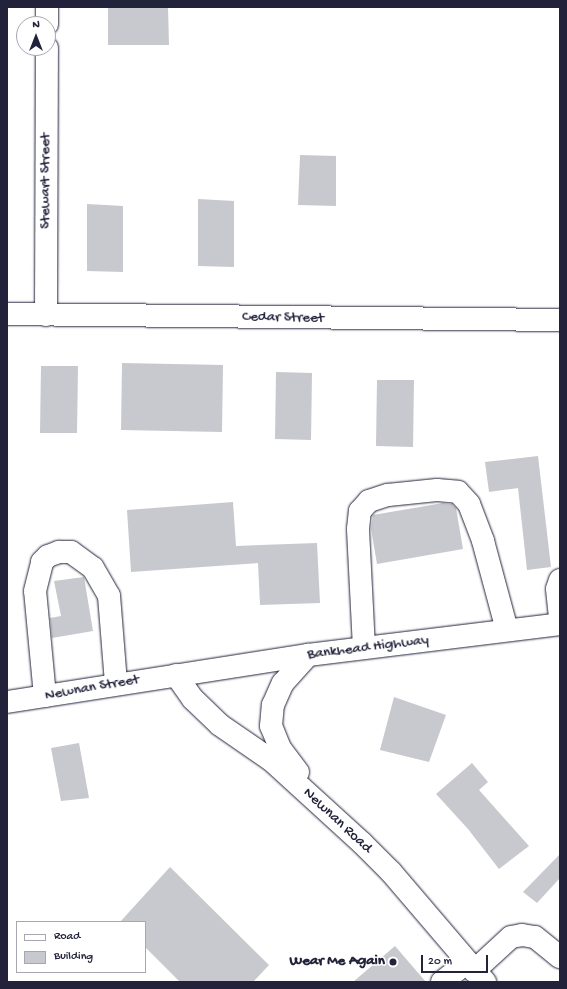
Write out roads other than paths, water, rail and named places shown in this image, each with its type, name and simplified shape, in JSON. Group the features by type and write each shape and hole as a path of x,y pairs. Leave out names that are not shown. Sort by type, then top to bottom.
{"main road":[{"name":"Stewart Street","path":"46,315 47,56"},
{"name":"Cedar Street","path":"7,314 560,320"},
{"path":"364,648 358,529 360,511 369,501 388,495 437,490 458,492 469,504 483,541 508,630"},
{"path":"45,696 35,591 42,562 48,556 59,552 71,552 88,563 102,581 109,596 116,683"},
{"path":"560,580 557,589 560,618"},
{"name":"Bankhead Highway","path":"176,675 308,655 560,624"},
{"path":"308,655 283,683 273,704 271,726 280,748 320,804"},
{"name":"Newnan Street","path":"7,702 116,683 176,675"},
{"name":"Newnan Road","path":"176,675 193,699 220,725 271,760 320,804 391,872 475,972"},
{"path":"442,982 475,972 511,937 522,935 535,937 560,957"}],"place":[{"name":"Wear Me Again","path":"393,962"}]}
